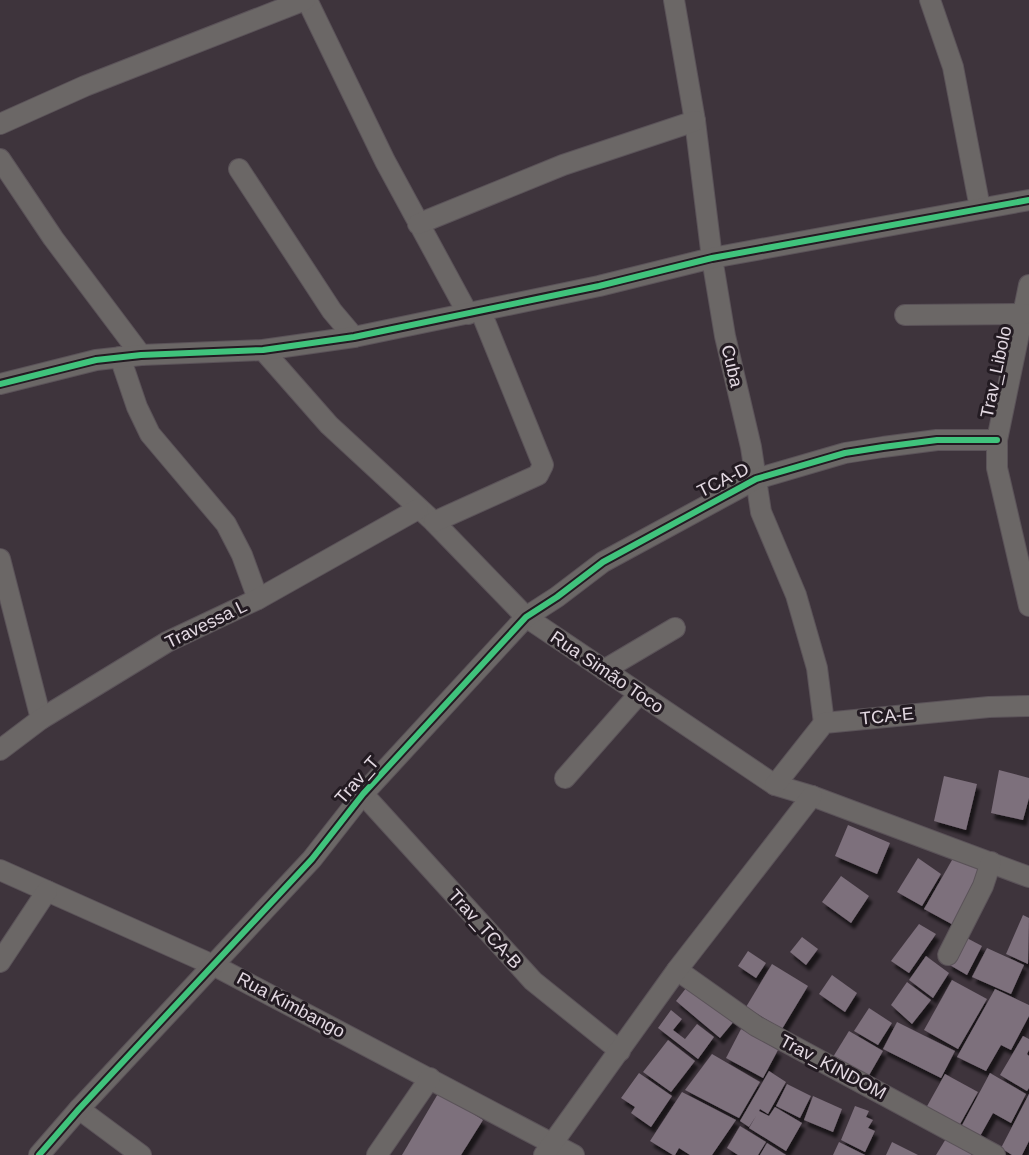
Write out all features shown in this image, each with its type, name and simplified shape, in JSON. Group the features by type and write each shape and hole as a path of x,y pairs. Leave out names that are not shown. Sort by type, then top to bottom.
{"street":[{"path":"0,124 86,86 306,0 418,224 474,313 543,465 538,475 434,522"},
{"name":"Cuba","path":"674,0 695,121 712,258 725,336 751,447 761,512 799,605 816,668 824,723"},
{"path":"930,0 953,68 980,208"},
{"path":"418,224 563,165 695,121"},
{"path":"0,159 53,238 141,355"},
{"path":"240,169 332,311 354,337"},
{"path":"0,384 96,360 141,355 263,350 354,337 599,286 712,258 1029,200"},
{"name":"Trav_Libolo","path":"1029,285 997,440 997,468 1029,606"},
{"path":"905,315 1024,314"},
{"name":"Rua Simão Toco","path":"263,350 329,425 434,522 526,617 775,786 812,796 1029,877"},
{"path":"120,357 137,407 150,434 226,524 242,555 258,598"},
{"name":"TCA-D","path":"526,617 603,562 756,479 845,453 937,440 997,440"},
{"name":"Travessa L","path":"0,750 41,718 167,642 258,598 418,509"},
{"path":"0,559 41,718"},
{"name":"Trav_T","path":"39,1155 312,859 363,794 526,617"},
{"path":"604,670 675,628"},
{"path":"565,778 639,694"},
{"name":"TCA-E","path":"824,723 989,707 1029,706"},
{"path":"775,786 824,723"},
{"name":"Trav_TCA-B","path":"363,794 533,981 620,1051"},
{"path":"549,1149 677,970 812,796"},
{"path":"948,955 976,902 991,862"},
{"name":"Rua Kimbango","path":"0,870 213,964 430,1078 549,1149 574,1155"},
{"path":"0,962 47,891"},
{"name":"Trav_KINDOM","path":"677,970 756,1026 995,1155"},
{"path":"377,1155 430,1078"},
{"path":"79,1109 141,1155"}],"building":[{"path":"999,770 1029,778 1029,798 1023,820 991,813"},
{"path":"944,776 977,784 966,830 934,821"},
{"path":"848,825 890,843 877,874 835,856"},
{"path":"956,853 988,870 957,927 924,909"},
{"path":"918,858 941,874 922,906 897,892"},
{"path":"841,876 869,896 851,923 822,902"},
{"path":"1023,915 1029,918 1028,964 1006,954"},
{"path":"919,924 936,934 909,973 891,961"},
{"path":"963,936 982,946 967,975 948,964"},
{"path":"802,937 818,949 806,965 790,952"},
{"path":"987,948 1024,965 1011,994 972,977"},
{"path":"748,951 766,963 756,978 738,966"},
{"path":"926,956 949,973 933,998 909,980"},
{"path":"772,964 808,986 782,1029 746,1007"},
{"path":"832,975 857,993 845,1012 819,994"},
{"path":"952,980 987,999 958,1049 924,1030"},
{"path":"907,982 931,1000 912,1024 891,1005"},
{"path":"690,983 735,1020 720,1038 676,1001"},
{"path":"995,989 1029,1005 1029,1016 1011,1050 1001,1045 986,1071 957,1057"},
{"path":"869,1008 892,1023 878,1045 854,1031"},
{"path":"671,1010 682,1019 673,1030 685,1039 697,1024 714,1037 698,1059 658,1028"},
{"path":"897,1022 955,1051 941,1078 883,1049"},
{"path":"741,1029 778,1050 763,1078 726,1058"},
{"path":"849,1031 883,1051 868,1077 833,1057"},
{"path":"1023,1036 1029,1039 1027,1054 1029,1056 1029,1088 1027,1091 1000,1075"},
{"path":"668,1040 695,1061 671,1092 643,1072"},
{"path":"712,1054 760,1082 739,1118 685,1090"},
{"path":"769,1071 786,1082 768,1114 760,1109 759,1111 769,1116 775,1107 802,1123 786,1151 749,1128 756,1116 749,1127 740,1121"},
{"path":"639,1073 672,1096 651,1127 631,1113 635,1107 621,1098"},
{"path":"990,1073 1026,1094 1011,1123 993,1113 979,1138 961,1127"},
{"path":"945,1074 978,1092 959,1126 926,1108"},
{"path":"787,1084 811,1096 800,1118 776,1106"},
{"path":"439,1092 483,1120 461,1155 402,1155"},
{"path":"682,1092 736,1120 712,1155 690,1155 679,1148 673,1155 650,1141"},
{"path":"1029,1094 1029,1141 1022,1155 1012,1155 1001,1148"},
{"path":"813,1096 842,1109 833,1132 804,1120"},
{"path":"855,1106 869,1111 866,1117 873,1120 868,1128 875,1131 865,1152 841,1140"},
{"path":"740,1126 766,1142 758,1155 738,1155 727,1148"},
{"path":"947,1137 973,1152 971,1155 936,1155"},
{"path":"839,1142 865,1155 833,1155"},
{"path":"892,1142 918,1155 886,1155"},
{"path":"767,1143 786,1155 760,1155"}],"cycle path":[{"path":"0,384 96,360 141,355 263,350 354,337 599,286 712,258 1029,200"},
{"path":"39,1155 312,859 363,794 526,617 603,562 756,479 845,453 937,440 997,440"}]}
